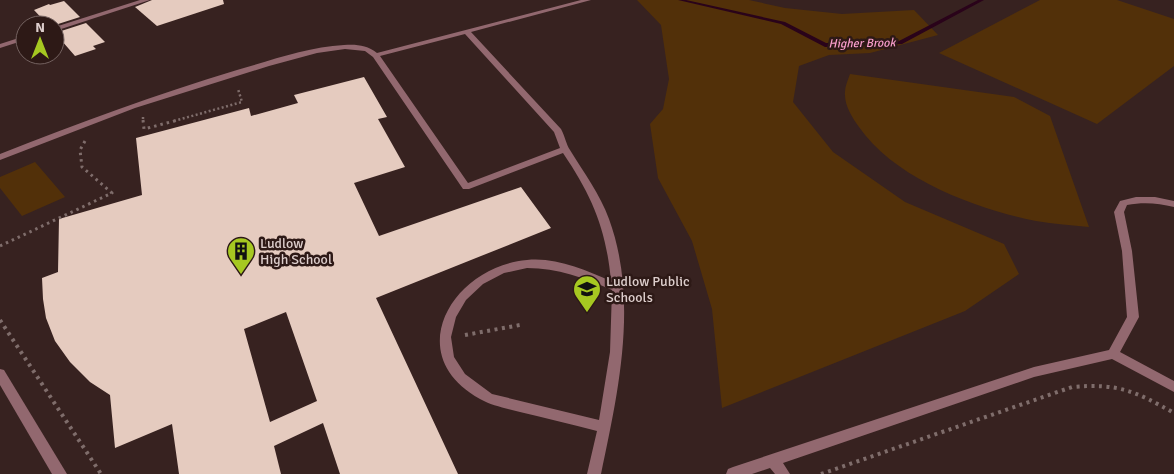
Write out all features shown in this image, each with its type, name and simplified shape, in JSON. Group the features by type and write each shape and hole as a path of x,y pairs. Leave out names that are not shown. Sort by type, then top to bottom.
{"street":[{"path":"65,25 147,0"},
{"path":"376,56 588,0"},
{"path":"467,32 558,132 566,149 588,184 607,228 617,272 619,318 610,400 594,474"},
{"path":"0,46 15,41"},
{"path":"0,156 200,83 311,52 349,47 367,48 376,56 466,187 566,149"},
{"path":"1113,354 1133,316 1127,251 1119,212 1123,203 1139,198 1161,200 1174,204"},
{"path":"604,426 484,396 462,381 449,360 444,338 449,316 461,297 479,281 501,270 526,264 551,264 577,271 618,288"},
{"path":"733,474 1034,372 1113,354 1174,387"},
{"path":"0,374 60,474"},
{"path":"773,460 783,474"}],"path":[{"path":"142,112 144,129 242,102 236,84"},
{"path":"0,246 112,193 82,167 80,150 90,136"},
{"path":"0,320 101,474"},
{"path":"444,338 520,325"},
{"path":"821,474 1072,387 1108,385 1132,390 1174,413"}],"shaded area":[{"path":"637,0 749,0 785,8 842,14 914,10 938,35 870,53 829,55 799,66 793,102 833,152 905,202 1004,244 1019,274 965,311 722,408 712,309 692,241 658,178 650,124 663,109 669,79 661,25"},
{"path":"1040,0 1117,0 1174,19 1174,66 1097,124 939,53"},
{"path":"850,74 1014,97 1050,116 1089,227 1036,221 988,209 938,189 893,162 874,145 859,127 847,106 845,97"},
{"path":"35,162 65,197 22,216 0,188 0,177"}],"building":[{"path":"152,0 223,0 224,4 157,26 135,7"},
{"path":"64,1 80,17 65,22 65,15 39,15 34,10"},
{"path":"86,23 105,42 93,46 96,49 75,56 65,44 65,30"},
{"name":"Ludlow High School","path":"364,77 387,117 378,119 405,167 354,183 379,236 521,187 551,228 376,298 458,474 340,474 323,423 274,446 281,474 179,474 172,424 115,448 110,395 90,382 70,362 55,341 46,318 42,278 58,272 59,219 142,195 136,138 249,108 251,116 298,103 294,95","holes":["286,312 317,401 270,422 244,329"]}],"waterway":[{"name":"Higher Brook","path":"680,0 783,23 825,45 900,43 982,0"}],"place":[{"name":"Ludlow High School","path":"241,275"},
{"name":"Ludlow Public Schools","path":"587,313"}]}
